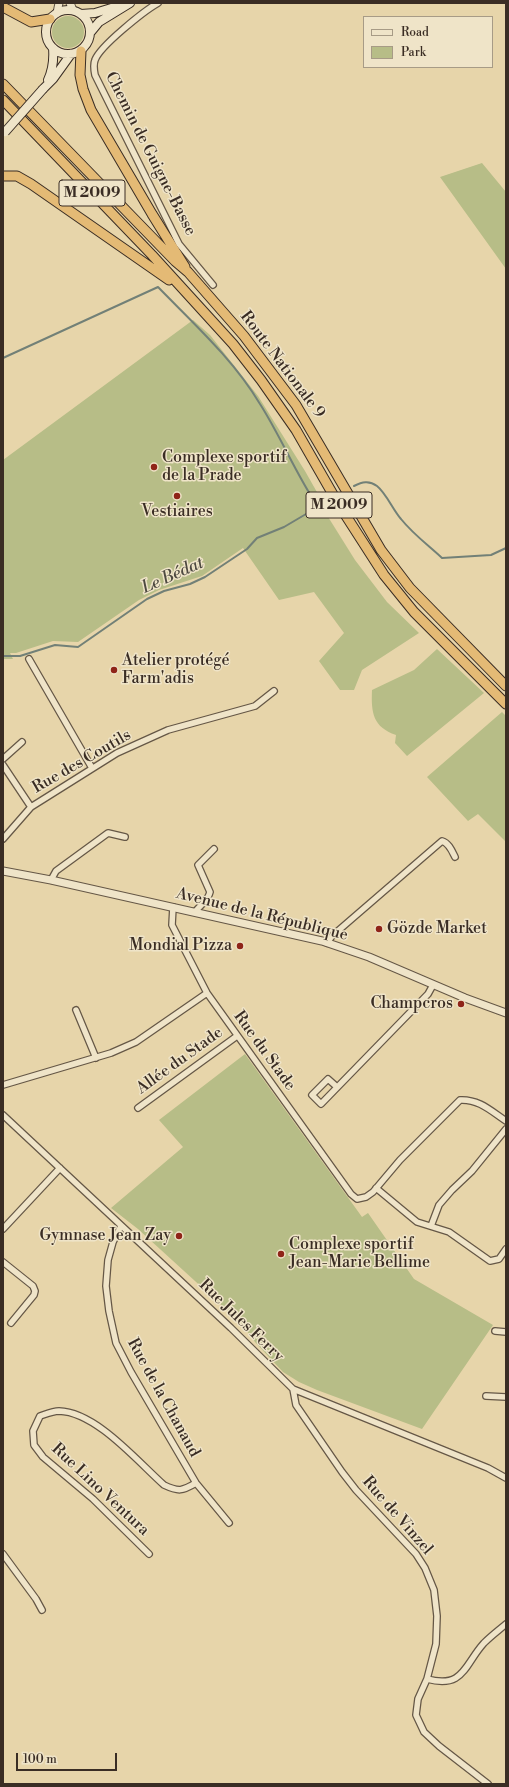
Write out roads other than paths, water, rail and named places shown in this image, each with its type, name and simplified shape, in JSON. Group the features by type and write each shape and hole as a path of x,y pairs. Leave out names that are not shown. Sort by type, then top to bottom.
{"highway":[{"path":"3,7 31,22 39,22 50,19"},
{"path":"80,50 80,75 91,110 188,272"},
{"name":"Route Nationale 9","path":"4,85 175,261 188,272 244,336 296,405 381,550 410,588 506,686"},
{"name":"Route Nationale 9","path":"3,100 152,255 233,344 261,380 296,430 339,505 384,575 414,612 506,704"},
{"path":"3,176 17,176 30,184 180,287"}],"main road":[{"path":"81,14 95,13 129,3"},
{"path":"90,33 99,22 129,3"},
{"path":"4,134 53,79 71,54 80,50 89,40 90,25 81,14 71,7 57,13 50,19 46,31 49,43 53,48 58,52 71,54"},
{"path":"43,89 51,72 54,59 53,48"}],"street":[{"path":"57,13 59,3"},
{"name":"Chemin de Guigne-Basse","path":"158,3 139,16 100,50 95,59 95,75 179,244 213,286"},
{"path":"29,659 92,768"},
{"name":"Rue des Coutils","path":"3,839 31,807 117,753 168,730 255,706 274,692"},
{"path":"3,760 22,742"},
{"path":"3,765 31,807"},
{"path":"51,880 56,871 108,833 125,837"},
{"path":"327,943 332,936 442,841 445,842 452,850 455,857"},
{"path":"195,912 199,906 208,899 210,892 198,865 214,850"},
{"name":"Avenue de la République","path":"3,871 174,907 327,943 369,957 433,985 506,1013"},
{"name":"Rue du Stade","path":"174,907 172,925 206,993 351,1194 357,1199 366,1197 376,1188"},
{"path":"337,1087 328,1079 312,1095 321,1104 428,994 433,985"},
{"path":"3,1084 96,1058 136,1042 206,993"},
{"path":"76,1010 96,1058"},
{"name":"Allée du Stade","path":"138,1108 237,1036"},
{"path":"506,1121 484,1106 470,1100 460,1100 400,1160 376,1188 417,1222 449,1232 490,1261 499,1259 506,1250"},
{"name":"Rue Jules Ferry","path":"3,1115 120,1226 231,1328 293,1389 505,1476"},
{"path":"431,1226 439,1206 452,1190 472,1171 506,1130"},
{"path":"3,1229 60,1168"},
{"name":"Rue de la Chanaud","path":"120,1226 113,1242 108,1260 106,1286 109,1312 116,1344 196,1483 229,1523"},
{"path":"3,1262 33,1286 35,1291 34,1295 11,1323"},
{"path":"495,1331 506,1332"},
{"name":"Rue de Vinzel","path":"293,1389 296,1405 342,1472 356,1490 412,1549 424,1568 434,1590 437,1616 436,1644 427,1679 418,1699 416,1715 424,1732 439,1746 488,1784"},
{"path":"486,1396 506,1397"},
{"name":"Rue Lino Ventura","path":"149,1554 93,1499 43,1458 34,1445 33,1431 40,1416 58,1411 84,1417 109,1434 164,1485 184,1490 196,1483"},
{"path":"3,1554 36,1598 42,1610"},
{"path":"427,1679 448,1682 458,1678 485,1642 506,1624"}],"waterway":[{"path":"3,358 158,287 212,342 238,372 268,417 318,507"},
{"name":"Le Bédat","path":"354,486 366,482 377,486 406,524 442,558 491,555 506,548"},
{"name":"Le Bédat","path":"3,656 20,656 55,645 78,647 147,599 164,591 190,584 205,577 247,549 257,538 284,527 323,504"}],"place":[{"name":"Complexe sportif de la Prade","path":"154,467"},
{"name":"Vestiaires","path":"177,496"},
{"name":"Atelier protégé Farm'adis","path":"114,670"},
{"name":"Gözde Market","path":"379,929"},
{"name":"Mondial Pizza","path":"240,946"},
{"name":"Champcros","path":"461,1004"},
{"name":"Gymnase Jean Zay","path":"179,1236"},
{"name":"Complexe sportif Jean-Marie Bellime","path":"281,1254"}]}
